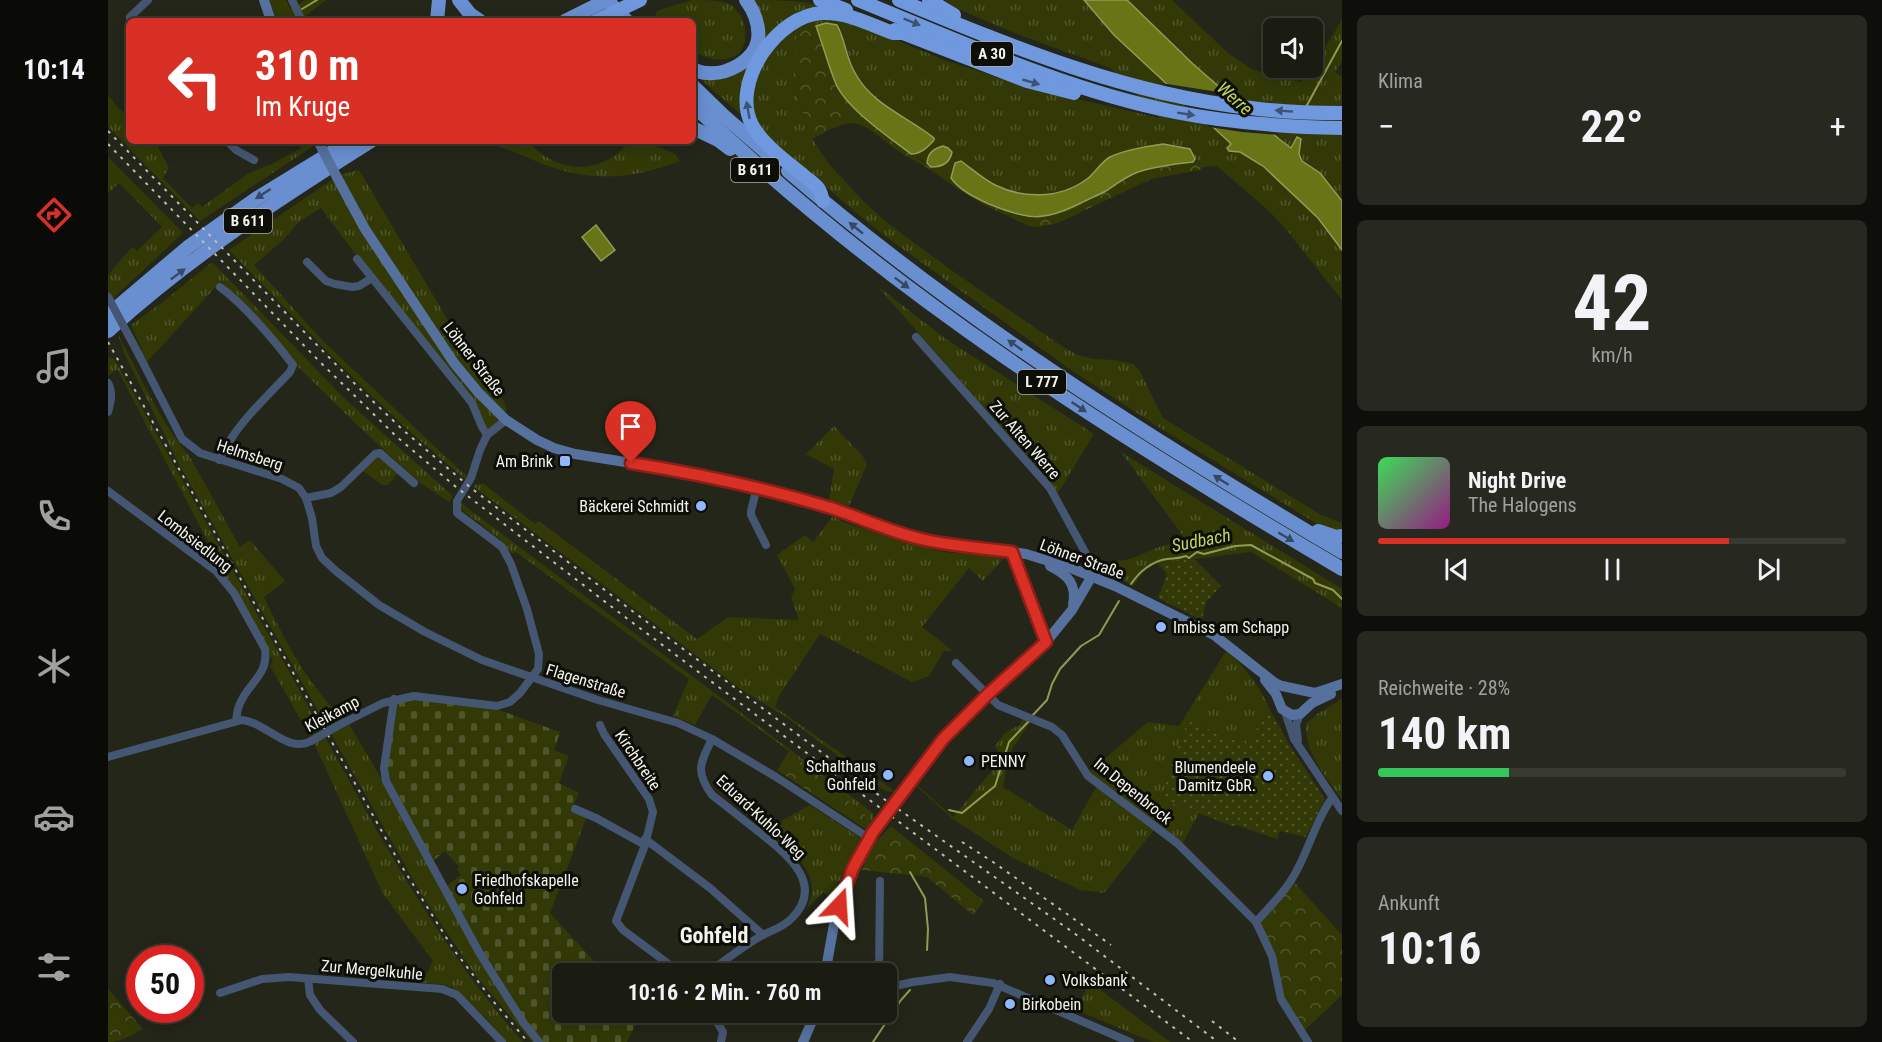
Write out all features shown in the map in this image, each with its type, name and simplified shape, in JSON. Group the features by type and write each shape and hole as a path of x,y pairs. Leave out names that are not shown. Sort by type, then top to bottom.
{"highway":[{"path":"437,18 439,0"},
{"path":"459,0 476,18"},
{"path":"591,0 607,18"},
{"path":"571,18 607,0 624,18"},
{"path":"602,18 640,0"},
{"path":"696,70 707,74 728,71 743,63 752,52 758,40 757,23 752,8 746,0"},
{"path":"820,0 1027,81 1119,105 1129,101"},
{"name":"A 30","path":"858,0 1066,82 1129,101 1174,112 1244,123 1342,128"},
{"name":"A 30","path":"899,0 1040,56 1114,80 1173,95 1250,108 1342,113"},
{"path":"928,0 950,13 1026,46 1040,56"},
{"path":"823,201 818,188 767,144 755,129 747,111 746,94 749,80 770,43 784,29 808,15 842,14 894,33 902,33"},
{"name":"L 777","path":"696,89 823,201 966,310 1098,402 1342,552"},
{"name":"L 777","path":"696,108 816,215 941,313 1087,413 1236,507 1342,569"},
{"name":"B 611","path":"696,129 718,140 796,205 816,215"},
{"name":"B 611","path":"312,163 331,144"},
{"name":"B 611","path":"108,315 188,247 257,198 345,144"},
{"name":"B 611","path":"108,331 142,301 252,218 366,144"},
{"name":"L 777","path":"1271,510 1291,515 1323,534 1342,536"}],"main road":[{"path":"264,0 269,18"},
{"name":"Löhner Straße","path":"320,144 383,256 454,363 478,392 506,420 537,440 575,454 688,472 757,487 830,508 918,538 1026,554 1092,576 1214,635 1275,683 1296,689"},
{"path":"1026,554 1068,578 1074,590 1072,610"},
{"path":"827,963 835,919 843,892 869,838 943,739 1059,628 1092,576"},
{"name":"Löhner Straße","path":"1244,658 1272,687 1282,707"},
{"path":"1342,686 1292,715 1282,707 1284,692 1296,689 1315,693 1342,686"},
{"path":"1296,689 1306,697 1302,711"},
{"path":"803,1042 811,1023"}],"street":[{"path":"130,18 148,0"},
{"path":"292,0 301,18"},
{"path":"230,144 254,160"},
{"path":"357,259 472,403 487,435"},
{"path":"307,262 326,281 352,287 372,278"},
{"path":"219,460 237,428 290,372 293,365 231,295 220,287"},
{"name":"Helmsberg","path":"108,297 182,439 200,453 282,479 299,488 306,498"},
{"name":"Zur Alten Werre","path":"916,337 1050,488 1085,552 1092,576"},
{"path":"108,382 111,388 111,403 108,412"},
{"name":"Flagenstraße","path":"506,420 487,435 471,478 457,501 457,513 502,547 510,564 527,609 539,654 537,669 531,679 678,723 712,739 776,777 869,838"},
{"path":"414,483 380,453 375,454 341,487 331,493 306,498 316,546 322,558 336,572 379,605 425,632 482,660 531,679"},
{"path":"757,487 751,515 766,545"},
{"name":"Lombsiedlung","path":"108,491 216,571 234,593 265,649 266,658 263,670 238,708 236,720"},
{"path":"1012,552 1046,642"},
{"name":"Im Depenbrock","path":"956,663 998,705 1052,727 1062,735 1088,776 1177,843 1256,922 1272,956 1281,999 1308,1042"},
{"name":"Kleikamp","path":"236,720 250,721 291,744 304,744 394,699 414,696 498,706 510,702 531,679"},
{"path":"394,699 384,768 386,781 480,954 523,1022 539,1042"},
{"name":"Löhner Straße","path":"1282,707 1294,738 1342,811"},
{"name":"Löhner Straße","path":"1300,747 1296,725 1302,711"},
{"path":"108,757 236,720"},
{"name":"Kirchbreite","path":"600,725 649,799 653,812 645,842 616,921 623,930 667,963"},
{"name":"Eduard-Kuhlo-Weg","path":"712,739 700,763 704,783 712,795 789,856 800,871 805,888 804,899 791,919 722,963"},
{"path":"1256,922 1285,890 1298,869 1323,808 1332,798"},
{"path":"575,809 645,842 710,888 763,935"},
{"path":"879,963 880,881"},
{"name":"Zur Mergelkuhle","path":"220,993 262,980 289,976 442,989 457,995 502,1042"},
{"path":"897,986 950,977 1000,984 1130,1042"},
{"path":"308,979 310,995 320,1010 353,1042"},
{"path":"967,1042 989,1009 1000,984"},
{"path":"718,1023 723,1032 721,1042"}],"green space":[{"path":"270,0 286,0 291,10 305,0 326,0 303,18 276,18"},
{"path":"693,0 730,4 744,24 745,41 742,50 729,58 702,56 696,53 696,18 656,18 656,12"},
{"path":"751,0 802,2 825,9 765,46 746,119 698,77 717,78 730,75 756,55"},
{"path":"945,0 1084,0 1114,35 1227,140 1234,150 1245,155 1276,178 1335,238 1341,249 1342,300 1270,212 1217,166 1203,167 1189,149 1163,144 1115,155 1078,185 1042,194 1003,189 979,175 951,178 955,183 953,186 931,170 931,167 938,167 928,157 927,163 911,154 924,150 934,138 871,94 855,73 839,32 834,27 816,26 816,19 836,18 944,60 1033,89 1160,118 1110,68 1012,32 956,8"},
{"path":"1127,0 1172,0 1228,53 1253,70 1263,72 1263,78 1285,78 1301,82 1305,78 1323,78 1323,51 1342,20 1342,61 1335,72 1342,77 1342,201 1320,173 1302,161 1295,143 1291,148 1279,139 1193,64"},
{"path":"816,19 816,26 830,70 842,94 872,124 931,167 931,170 863,126 856,124 838,126 812,139 793,82 796,37 807,23"},
{"path":"807,23 793,82 812,139 829,164 865,203 890,225 954,272 1063,347 1078,355 1093,359 1133,364 1140,371 1163,418 1321,515 1342,523 1342,533 1324,528 1160,428 1068,368 882,234 770,140 758,125 753,112 752,98 756,79 765,60 782,36"},
{"path":"108,95 117,107 126,114 126,144 157,144 169,168 163,178 192,208 198,203 202,207 249,173 272,164 301,148 300,144 310,144 312,147 200,221 108,127"},
{"path":"491,144 531,144 552,160 579,167 593,166 606,161 626,144 652,144 675,154 680,161 628,175 595,176 561,170"},
{"path":"108,157 183,233 108,303 108,275 132,247 137,251 162,227 119,183 108,193"},
{"path":"1195,159 1202,163 1203,167 1200,170 1151,179 1058,223 1038,227 1029,226 984,205 953,186 955,183 985,202 1085,201 1136,173 1159,166 1193,162"},
{"path":"359,170 485,383 503,400 507,410 492,428 486,428 477,404 359,259 321,208 299,222 283,240 254,265 323,341 463,473 469,475 465,479 359,384 229,250 339,175"},
{"path":"212,262 344,398 453,496 449,502 419,482 357,425 295,364 221,281 147,362 131,325"},
{"path":"876,285 946,339 1094,434 1058,493 1044,475"},
{"path":"118,334 160,414 190,457 240,547 250,540 285,581 264,597 290,648 322,696 349,724 537,1042 532,1042 476,976 422,895 179,464 124,353"},
{"path":"108,357 114,359 137,399 360,801 410,886 463,967 523,1042 507,1042 487,1019 452,987 422,983 433,961 383,894 316,747 270,666 273,662 254,622 231,584 207,561 214,553 117,369 108,376"},
{"path":"834,426 862,455 867,464 849,506 829,500 834,469 806,454"},
{"path":"1121,452 1342,589 1342,608 1251,552 1156,564 1146,568 1133,586 1096,564 1130,559 1159,547 1186,540"},
{"path":"376,457 381,457 399,472 388,485 382,485 363,471"},
{"path":"484,484 535,524 539,521 697,639 728,617 799,620 791,597 795,589 777,555 805,535 813,542 833,516 843,522 923,547 944,552 1004,558 983,581 969,568 922,627 953,651 944,651 929,676 912,682 820,634 779,696 775,707 896,792 885,791 786,717 742,690 473,486"},
{"path":"461,503 873,813 874,822 789,751 712,695 695,725 673,716 689,679 516,552 512,554 500,539 461,509"},
{"path":"1194,559 1221,586 1206,602 1202,620 1158,598 1167,574 1158,564"},
{"path":"1226,651 1252,678 1270,710 1246,744 1188,721 1167,778 1162,799 1199,813 1179,850 1154,830 1104,893 1080,890 1013,858 953,819 915,785 953,817 1002,759 995,746 1005,733 1021,724 1022,718 1031,721 1009,754 1003,787 1072,830 1097,786 1085,775 1148,722 1179,726"},
{"path":"414,699 496,709 560,732 554,750 569,756 559,783 579,793 572,809 587,816 550,913 596,963 552,963 552,1023 636,1023 627,1042 543,1042 525,1020 481,953 446,886 461,875 457,869 459,867 445,851 433,861 385,770 397,702"},
{"path":"1342,699 1342,800 1323,774 1313,755 1306,734 1306,724 1317,714"},
{"path":"1270,710 1290,746 1325,799 1306,837 1280,831 1277,839 1236,825 1232,826 1162,799 1167,778 1188,721 1246,744"},
{"path":"789,751 874,822 867,830 777,770"},
{"path":"810,805 862,839 844,870 833,899 823,892 807,909 812,890 808,872 796,856 765,830"},
{"path":"891,826 984,901 973,915 927,877 862,870 871,847"},
{"path":"1294,882 1342,935 1342,995 1304,1031 1283,999 1259,922"},
{"path":"1090,982 1170,1042 1153,1042 1076,1010"},
{"path":"108,989 126,1010 126,1023 138,1023 143,1029 131,1036 108,1042"}],"shaded area":[{"path":"1084,0 1127,0 1193,64 1279,139 1291,148 1297,137 1301,139 1299,154 1302,161 1320,173 1342,201 1342,250 1318,218 1263,166 1240,152 1229,151 1227,148 1231,144 1114,35"},
{"path":"826,23 837,25 852,67 871,94 934,138 927,148 911,154 869,122 849,103 833,77 816,26"},
{"path":"1163,144 1190,149 1195,159 1193,162 1138,172 1081,203 1045,216 1025,216 989,204 963,190 951,178 955,163 961,161 986,180 1006,190 1042,195 1076,186 1087,179 1110,157"},
{"path":"943,146 952,152 949,159 942,165 931,167 927,163 930,154"},
{"path":"596,225 615,250 601,261 582,237"}],"pier":[{"path":"1161,83 1231,94 1279,135 1209,127"}],"waterway":[{"path":"302,9 317,0"},
{"path":"1306,107 1342,41"},
{"name":"Sudbach","path":"1131,584 1146,568 1161,560 1186,556 1189,558 1197,552 1204,554 1235,546 1251,545 1313,579 1315,583 1333,590 1342,599"},
{"name":"Sudbach","path":"1032,716 1047,700 1060,669 1081,646 1099,635 1119,601"},
{"name":"Sudbach","path":"949,810 962,813 995,786 1009,742 1029,721"},
{"name":"Sudbach","path":"910,872 925,898 928,929 927,950"},
{"name":"Sudbach","path":"873,1042 910,990"}],"railway":[{"path":"108,131 356,385 403,430 471,488 884,799 1074,933 1218,1042"},
{"path":"108,144 320,362 397,437 456,487 621,614 1193,1042"},
{"path":"108,342 399,862 454,950 528,1042"},
{"path":"962,842 1111,945"},
{"path":"1212,1021 1239,1042"}],"place":[{"name":"Am Brink","path":"565,461"},
{"name":"Bäckerei Schmidt","path":"701,506"},
{"name":"Imbiss am Schapp","path":"1161,627"},
{"name":"PENNY","path":"969,761"},
{"name":"Schalthaus Gohfeld","path":"888,775"},
{"name":"Blumendeele Damitz GbR.","path":"1268,776"},
{"name":"Friedhofskapelle Gohfeld","path":"462,889"},
{"name":"Volksbank","path":"1050,980"},
{"name":"Birkobein","path":"1010,1004"}],"district":[{"name":"Gohfeld","path":"714,935"}],"route":[{"path":"631,463 688,472 757,487 830,508 918,538 1012,552 1046,642 958,722 943,739 873,832 853,868 839,906"}],"water label":[{"name":"Werre","path":"1235,98"}]}
